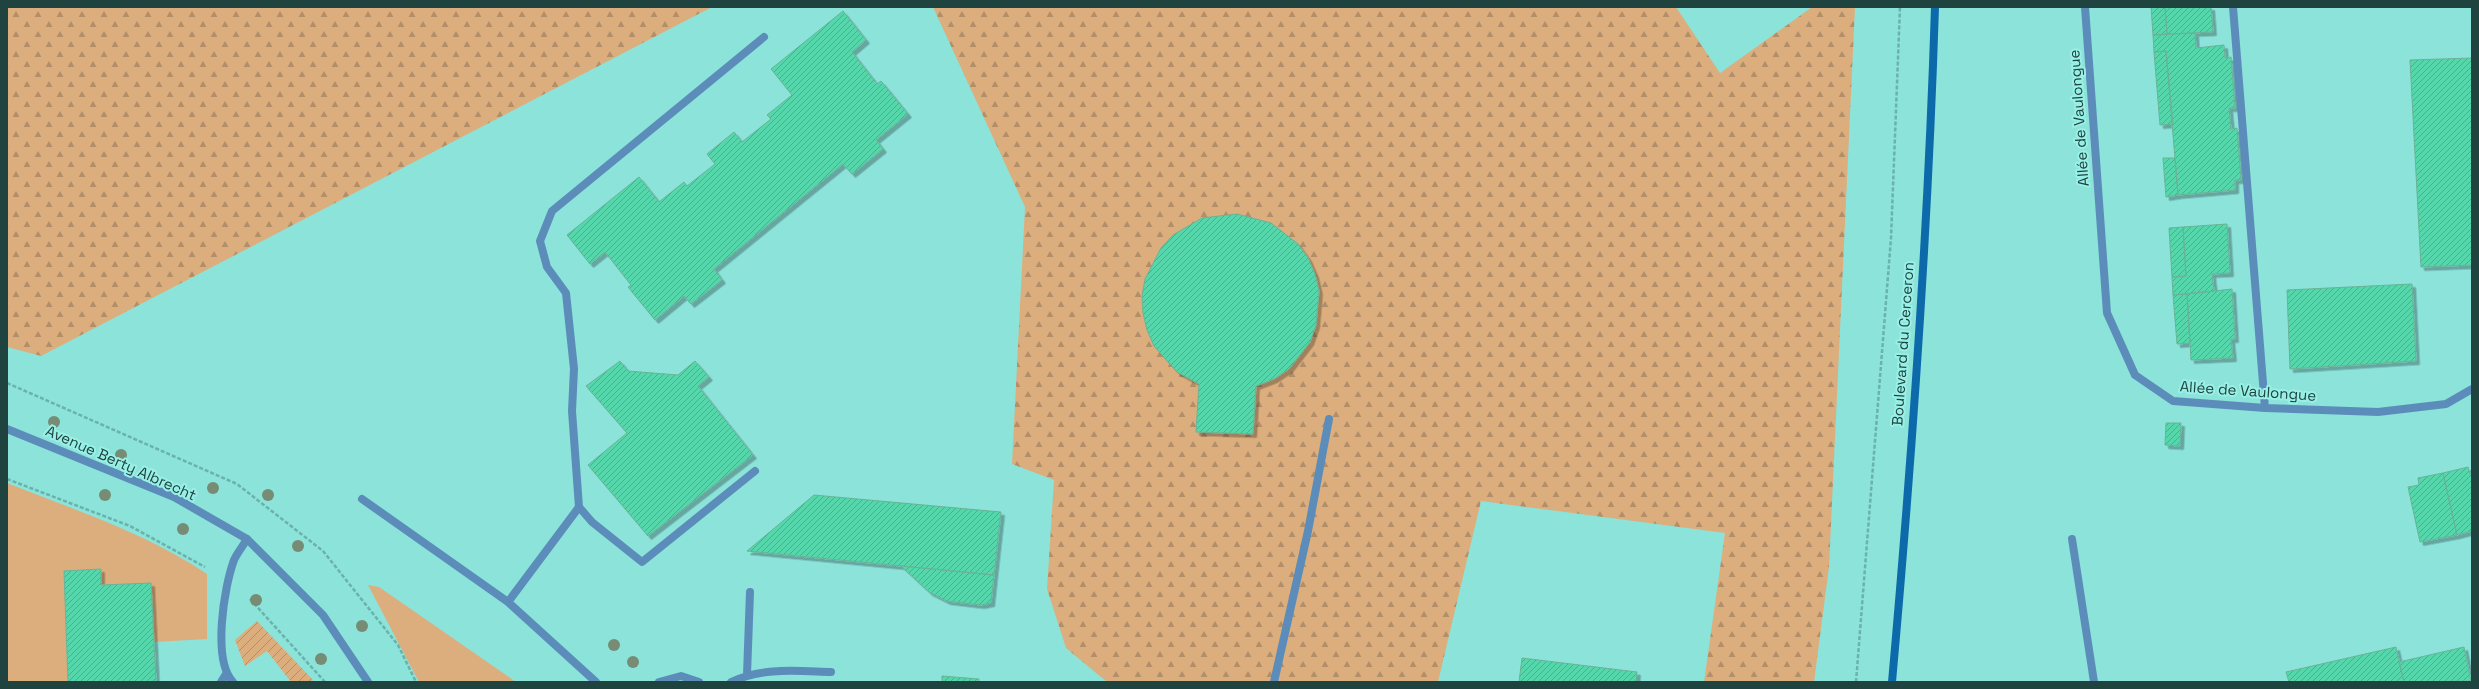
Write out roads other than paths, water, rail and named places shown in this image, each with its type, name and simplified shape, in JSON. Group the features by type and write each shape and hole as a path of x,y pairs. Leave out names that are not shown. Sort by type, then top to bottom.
{"main road":[{"name":"Boulevard du Cerceron","path":"1892,682 1904,544 1932,105 1935,7"}],"street":[{"name":"Allée de Vaulongue","path":"2085,7 2107,313 2136,375 2173,401 2265,408 2378,412 2446,404 2472,389"},
{"path":"2233,7 2265,408"},
{"path":"755,471 642,562 592,522 579,507 572,411 574,370 566,293 547,266 540,241 552,211 764,37"},
{"path":"1274,682 1308,530 1329,418"},
{"name":"Avenue Berty Albrecht","path":"7,429 174,498 247,539 323,615 368,682"},
{"path":"362,499 508,602 596,682"},
{"path":"508,602 579,507"},
{"path":"233,682 226,674 221,640 228,580 235,558 247,539"},
{"path":"2072,539 2094,682"},
{"path":"747,675 750,592"},
{"path":"731,682 747,675 776,670 831,672"},
{"path":"221,682 226,674"},
{"path":"659,682 681,676 699,682"}]}
